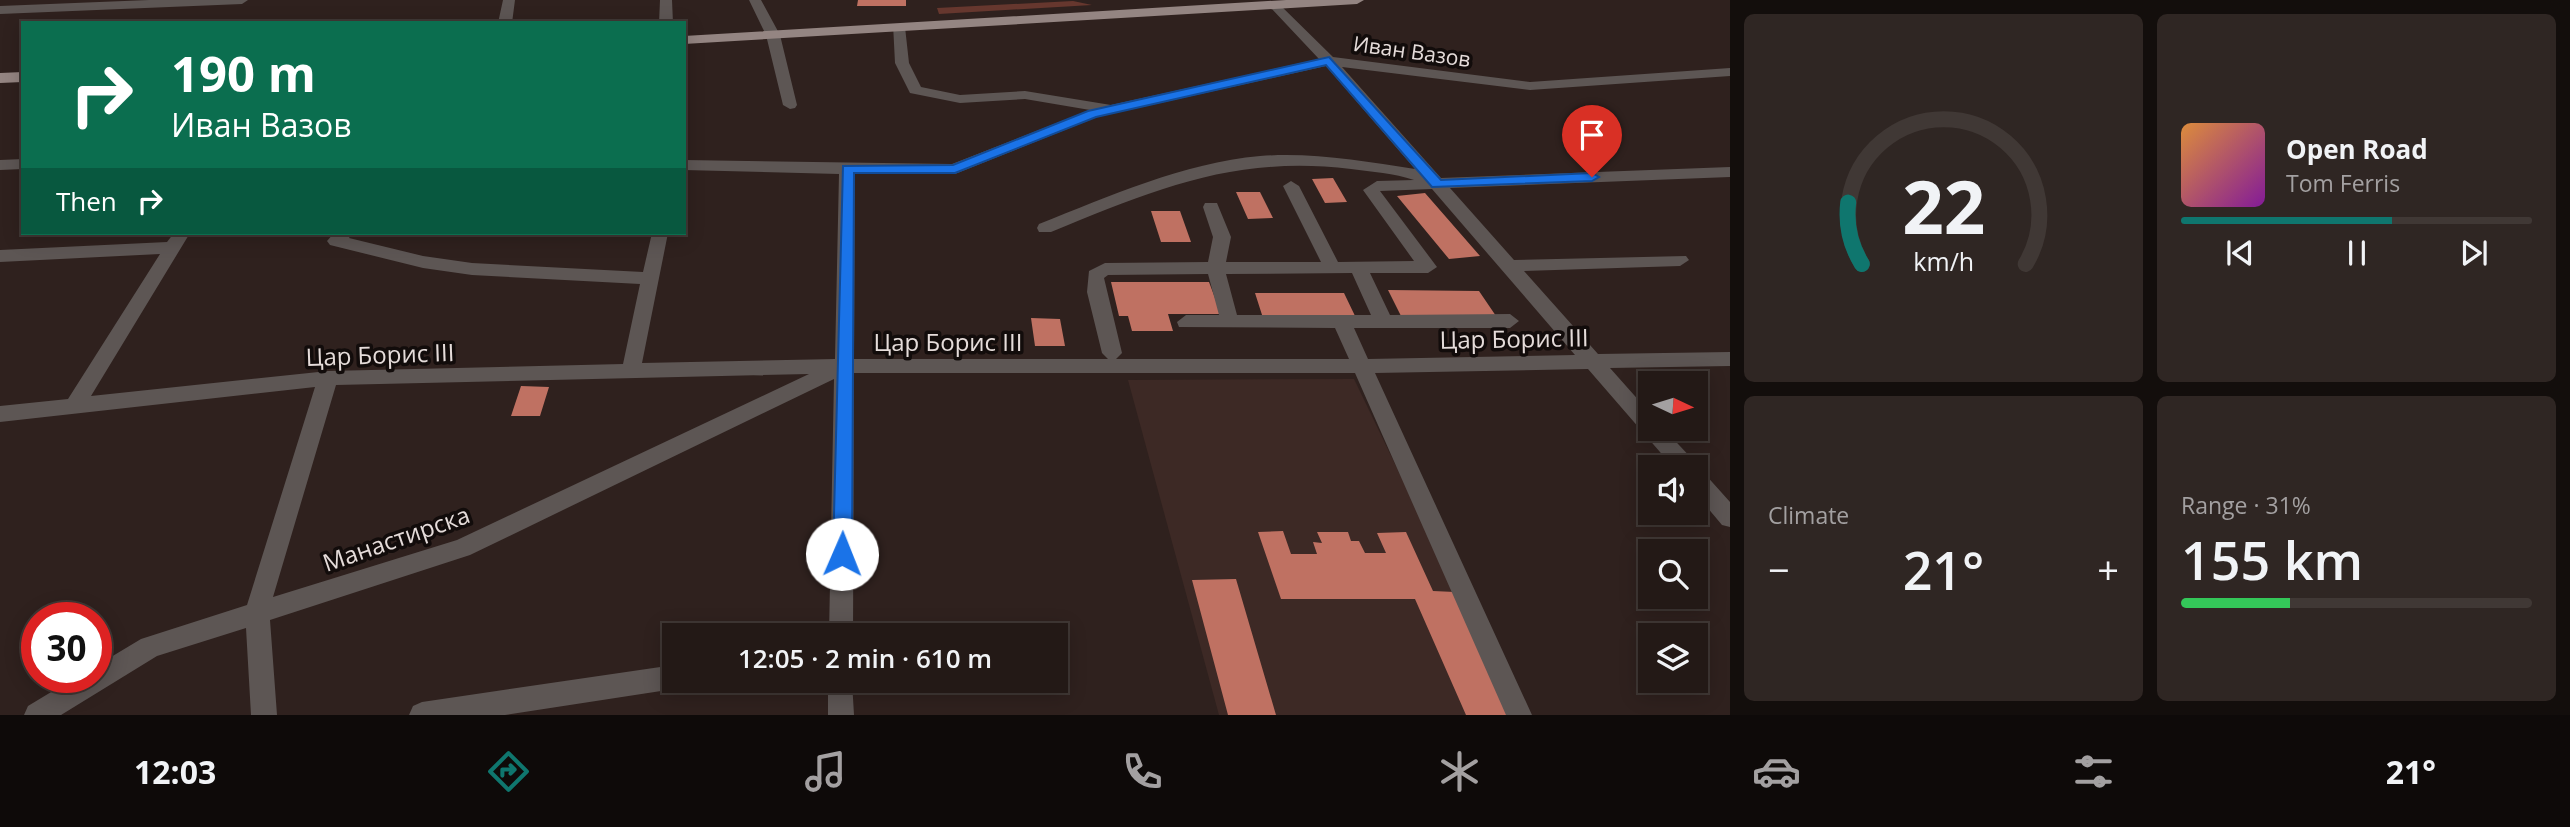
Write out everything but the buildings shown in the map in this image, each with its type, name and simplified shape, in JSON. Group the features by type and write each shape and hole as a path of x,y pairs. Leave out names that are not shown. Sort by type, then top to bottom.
{"main road":[{"path":"686,40 1357,0"},
{"path":"0,78 21,77"}],"street":[{"path":"0,10 75,4 242,0"},
{"path":"505,21 509,0"},
{"path":"666,0 666,21"},
{"path":"755,0 773,35 790,105"},
{"path":"1276,5 1329,61 1638,413"},
{"path":"898,27 902,63 915,90 960,99 1025,95 1109,109"},
{"name":"Иван Вазов","path":"686,165 955,169 1109,109 1329,61 1488,83 1530,86 1730,72"},
{"path":"1045,228 1096,207 1199,174 1257,161 1298,160 1376,168 1415,174 1437,184"},
{"path":"0,165 21,164"},
{"path":"841,623 847,169"},
{"path":"1112,353 1096,292 1095,275 1105,269 1428,267 1371,190 1377,186 1730,172"},
{"path":"1291,186 1333,268"},
{"path":"1211,207 1222,237 1216,268 1222,300 1231,322"},
{"path":"342,235 336,241 423,262 472,269 652,279"},
{"path":"631,370 660,235"},
{"path":"0,256 177,240"},
{"path":"73,408 177,240"},
{"path":"1507,266 1681,260"},
{"path":"1359,267 1384,322"},
{"path":"1186,322 1510,321"},
{"path":"1342,322 1519,715"},
{"name":"Цар Борис III","path":"0,414 328,378 846,366 1364,366 1730,359"},
{"name":"Манастирска","path":"37,715 150,647 257,610 389,573 461,548 846,366"},
{"path":"264,715 257,610 328,378"},
{"path":"1663,441 1675,455"},
{"path":"1708,493 1730,518"},
{"path":"422,715 662,679"},
{"path":"840,693 841,715"}],"shaded area":[{"path":"1073,1 1092,5 939,14 937,8"},
{"path":"1354,379 1516,715 1219,715 1128,380"}],"route":[{"path":"842,554 847,169 955,169 1109,109 1329,61 1437,184 1592,177"}]}
